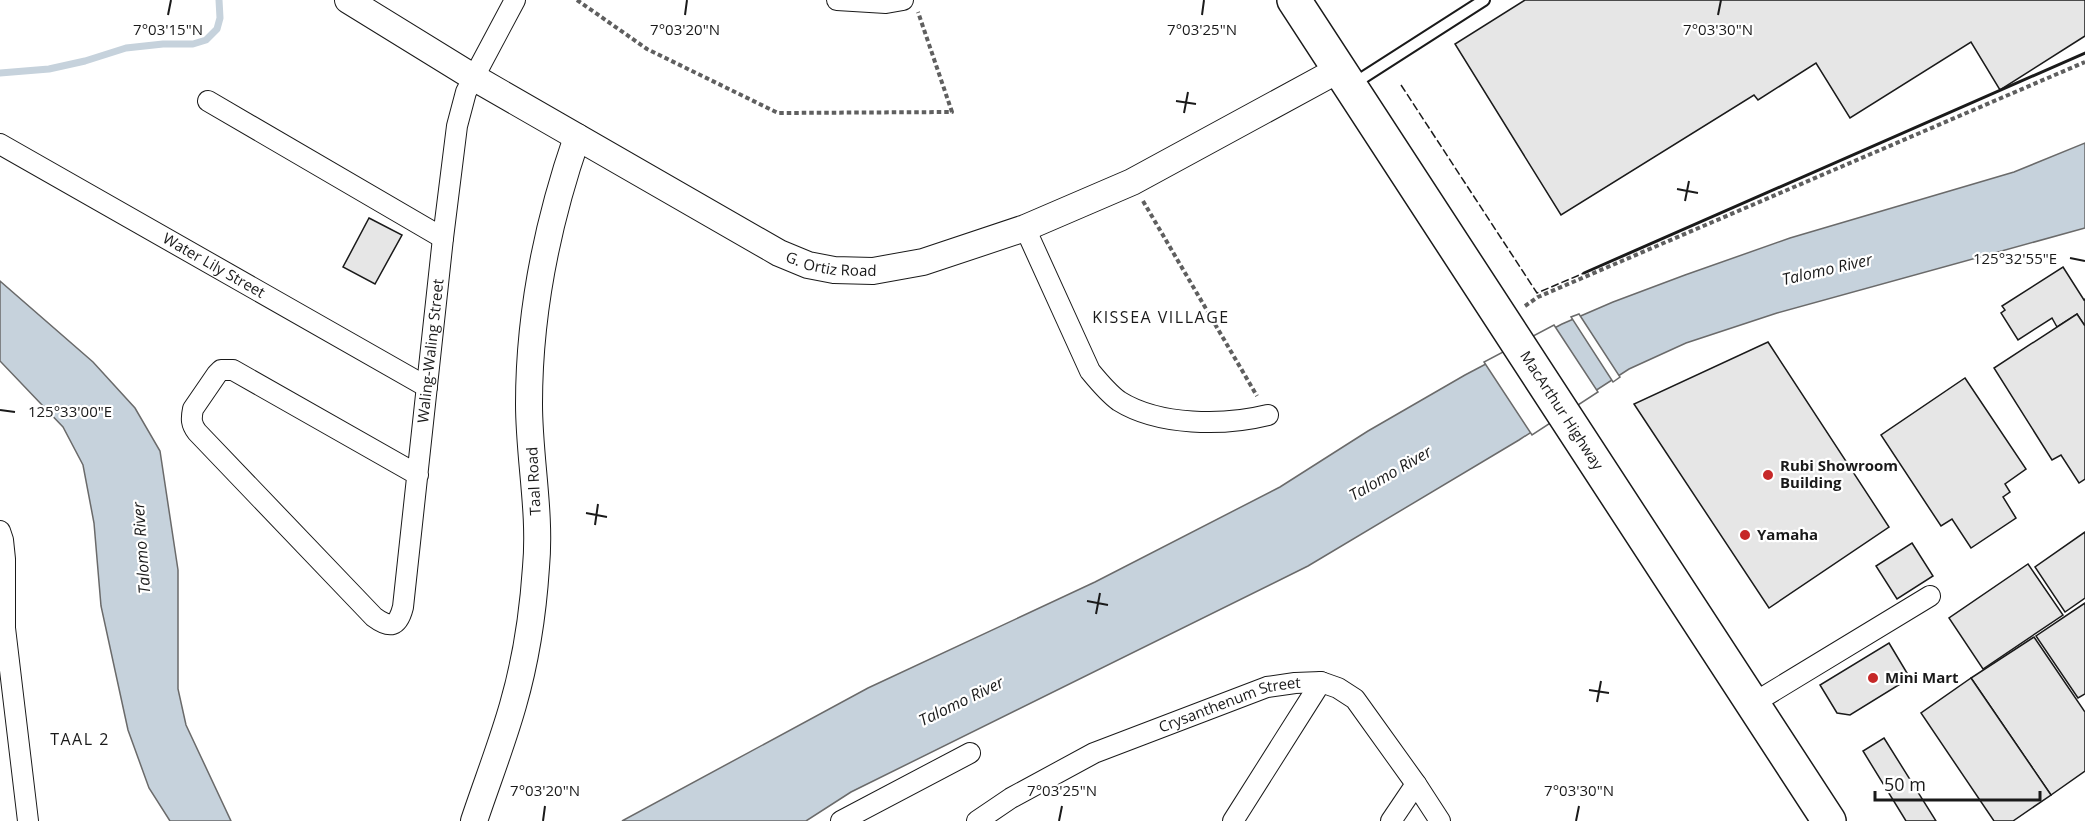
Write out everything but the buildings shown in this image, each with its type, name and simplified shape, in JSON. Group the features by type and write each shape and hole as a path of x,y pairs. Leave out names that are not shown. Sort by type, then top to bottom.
{"highway":[{"name":"MacArthur Highway","path":"1294,0 1829,821"}],"street":[{"name":"G. Ortiz Road","path":"348,0 473,77 779,253 817,267 834,270 873,271 923,262 1025,228 1132,182 1343,78"},
{"name":"Waling-Waling Street","path":"418,475 233,370 221,370 217,374 194,409 192,416 193,427 197,432 374,617 381,622 394,624 403,608 418,475 443,238 457,126 466,92 515,0"},
{"path":"837,0 910,6"},
{"path":"208,101 443,238"},
{"name":"Taal Road","path":"474,821 513,705 529,637 537,564 535,484 528,406 534,306 558,191 577,137"},
{"name":"Water Lily Street","path":"0,144 427,387"},
{"path":"1025,228 1090,371 1102,386 1120,401 1142,411 1193,422 1247,421 1268,415"},
{"path":"0,531 5,558 3,627 28,821"},
{"path":"1752,704 1930,596"},
{"name":"Crysanthenum Street","path":"977,821 1011,798 1094,753 1267,687 1295,682 1321,682 1338,688 1354,699 1440,821"},
{"path":"1233,821 1321,682"},
{"path":"841,821 970,753"},
{"path":"1391,821 1416,784"}],"lane":[{"path":"1343,78 1484,0"}],"path":[{"path":"577,0 647,49 778,113 952,112 910,6"},
{"path":"1505,322 1538,297 2085,62"},
{"path":"1132,182 1268,415"}],"water":[{"name":"Talomo River","path":"2085,143 2085,228 1777,313 1686,343 1629,369 1519,440 1308,566 851,792 806,821 622,821 868,688 1095,582 1280,487 1368,431 1465,375 1562,324 1613,302 1790,238 2014,172"},
{"name":"Talomo River","path":"0,281 93,362 135,408 160,451 178,570 178,689 186,725 231,821 170,821 149,788 128,730 101,606 94,523 83,465 63,427 0,361"}],"pier":[{"path":"1579,314 1620,377 1613,382 1571,317"},
{"path":"1554,325 1598,392 1532,435 1484,362"}],"waterway":[{"path":"0,73 49,69 126,48 193,44 206,40 217,29 220,18 219,0"}],"fence":[{"path":"1401,85 1537,293 1584,273"}],"wall":[{"path":"1584,273 2085,53"}],"place":[{"name":"Rubi Showroom Building","path":"1768,475"},
{"name":"Yamaha","path":"1745,535"},
{"name":"Mini Mart","path":"1873,678"}],"district":[{"name":"KISSEA VILLAGE","path":"1161,317"},
{"name":"TAAL 2","path":"80,739"}]}
